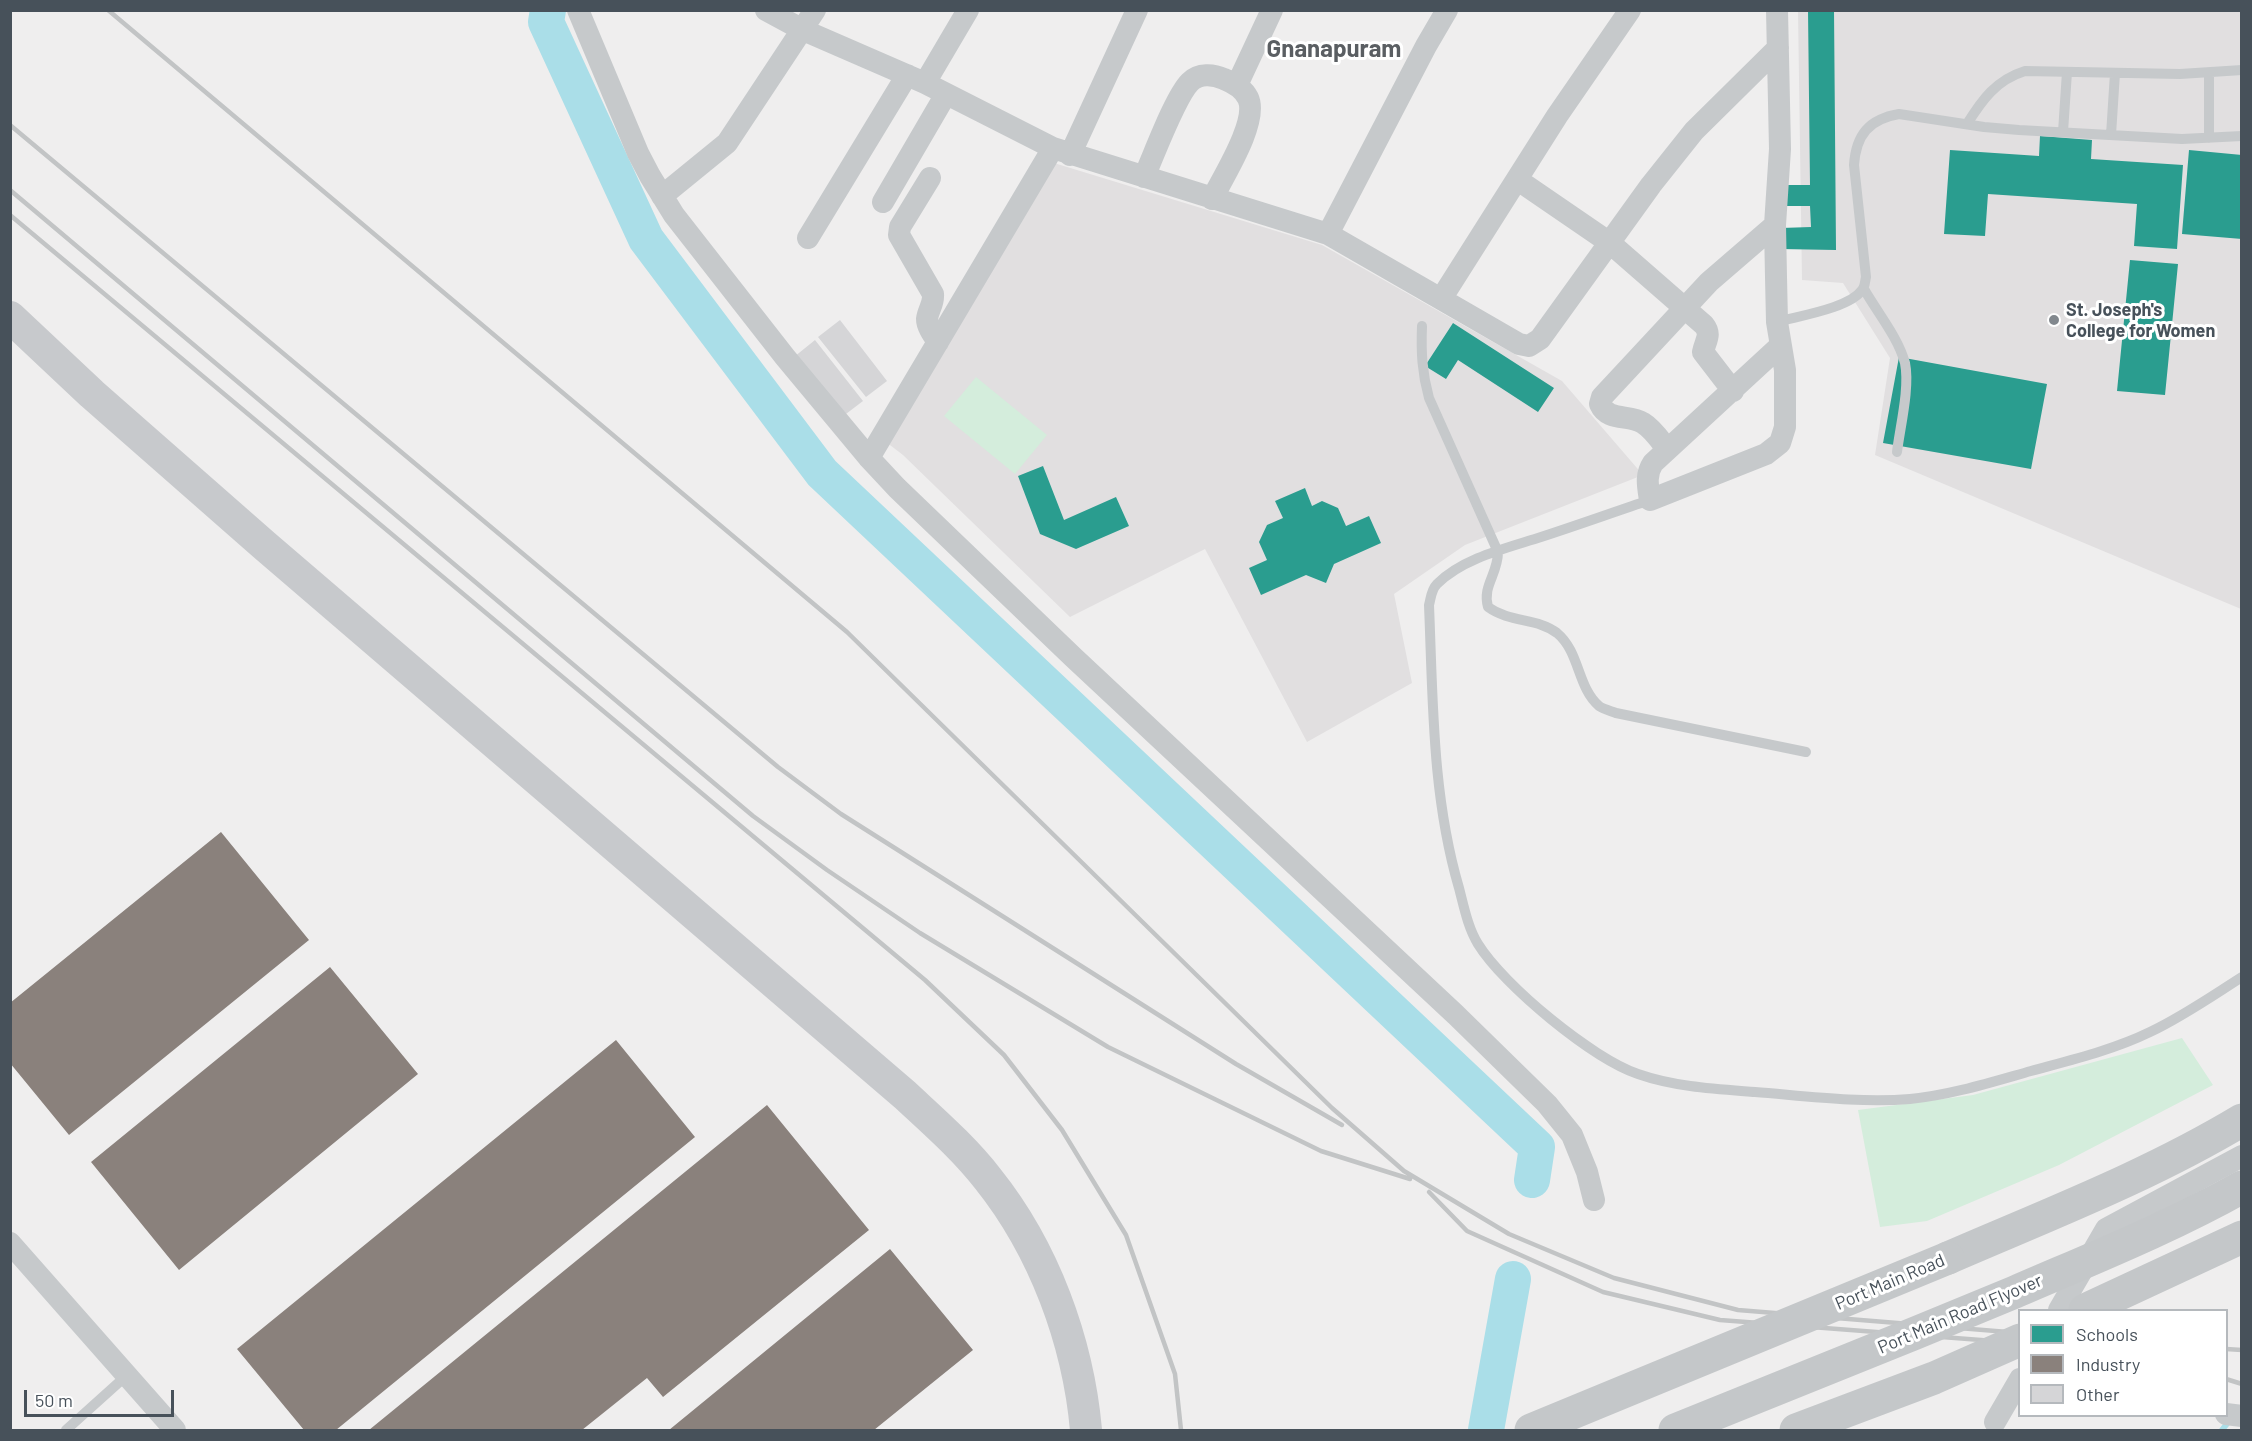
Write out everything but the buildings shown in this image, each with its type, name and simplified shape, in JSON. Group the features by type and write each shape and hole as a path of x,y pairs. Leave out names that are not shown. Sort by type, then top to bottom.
{"main road":[{"name":"Port Main Road","path":"1531,1431 1948,1258 2134,1177 2204,1143 2241,1120"},
{"name":"Port Main Road Flyover","path":"1674,1431 2093,1259 2163,1227 2241,1187"},
{"path":"2089,1309 2241,1237"},
{"path":"1796,1431 1934,1378 2018,1340"}],"street":[{"path":"578,10 638,153 662,196 689,236 726,283 869,458 905,496 1073,657 1456,1014 1547,1104 1572,1135 1587,1172 1594,1200"},
{"path":"766,10 803,30 916,79 1061,152 1328,234 1519,344 1529,346 1540,339 1694,131 1779,48"},
{"path":"662,196 727,143 815,10"},
{"path":"808,238 916,79 968,10"},
{"path":"869,458 938,342 1061,152 1137,10"},
{"path":"1237,85 1272,10"},
{"path":"1328,234 1447,10"},
{"path":"1442,299 1557,116 1630,10"},
{"path":"1777,10 1780,149 1775,225 1777,322 1781,345 1785,370 1785,427 1780,443 1766,453 1650,500 1648,471 1667,449 1781,345"},
{"path":"1144,177 1181,95 1191,81 1203,75 1217,76 1237,85 1248,98 1251,113 1248,127 1212,199"},
{"path":"883,202 946,94"},
{"path":"930,178 900,227 899,235 933,294 934,302 927,317 928,326 938,342"},
{"path":"1518,180 1610,243 1684,307 1708,331 1703,352 1733,391"},
{"path":"1667,449 1644,424 1608,414 1600,404 1606,392 1684,307 1725,267 1775,225"},
{"path":"10,317 92,394 264,545 905,1095 958,1144 989,1179 1023,1231 1050,1285 1077,1371 1086,1431"},
{"path":"2060,1309 2106,1229 2241,1156"},
{"path":"10,1243 175,1431"},
{"path":"1989,1426 2018,1381"},
{"path":"1989,1426 2018,1411"}],"lane":[{"path":"1967,124 1993,88 2010,76 2025,71 2209,73 2241,70"},
{"path":"2063,132 2067,72"},
{"path":"2111,135 2115,73"},
{"path":"2209,73 2209,138"},
{"path":"1897,452 1905,387 1905,365 1897,344 1864,289 1866,277 1854,165 1855,150 1861,135 1873,123 1886,116 1899,114 1967,124 2063,132 2209,138 2241,136"},
{"path":"1777,322 1841,304 1864,289"},
{"path":"1422,326 1422,376 1429,398 1498,552 1498,564 1487,586 1485,598 1488,607 1509,618 1542,625 1557,633 1569,646 1588,693 1600,706 1616,713 1806,752"},
{"path":"1650,500 1498,552 1464,566 1436,585 1431,593 1429,605 1434,733 1444,829 1467,917 1476,942 1488,958 1548,1017 1612,1062 1654,1079 1697,1087 1870,1100 1910,1099 1988,1083 2125,1043 2150,1033 2180,1016 2241,977"},
{"path":"66,1431 126,1376"}],"shaded area":[{"name":"St. Joseph's College for Women","path":"1798,11 2241,11 2241,609 1875,455 1890,358 1843,283 1802,280"},
{"path":"1054,163 1322,245 1562,381 1643,475 1465,545 1394,594 1412,683 1307,742 1205,549 1070,617 903,455 886,442"}],"green space":[{"path":"976,377 1047,435 1015,474 944,416"},
{"path":"2182,1038 2213,1085 2059,1165 1927,1221 1880,1227 1858,1110 1973,1095"}],"waterway":[{"path":"548,10 546,22 646,239 822,473 1537,1147 1532,1180"},
{"path":"1486,1430 1513,1279"},
{"path":"2222,1430 2230,1420"}],"railway":[{"path":"108,10 847,632 1332,1108 1404,1171 1509,1234 1614,1278 1738,1310 2018,1333"},
{"path":"10,125 778,767 841,814 1236,1064 1342,1125"},
{"path":"10,190 753,816 827,870 920,933 1108,1047 1321,1151 1410,1179"},
{"path":"10,215 925,980 1004,1055 1062,1130 1126,1235 1175,1374 1181,1430"},
{"path":"1429,1192 1467,1231 1603,1292 1720,1320 2018,1343"},
{"path":"2228,1349 2242,1350"},
{"path":"2228,1380 2242,1384"}],"place":[{"name":"St. Joseph's College for Women","path":"2054,320"}],"district":[{"name":"Gnanapuram","path":"1334,49"}]}
